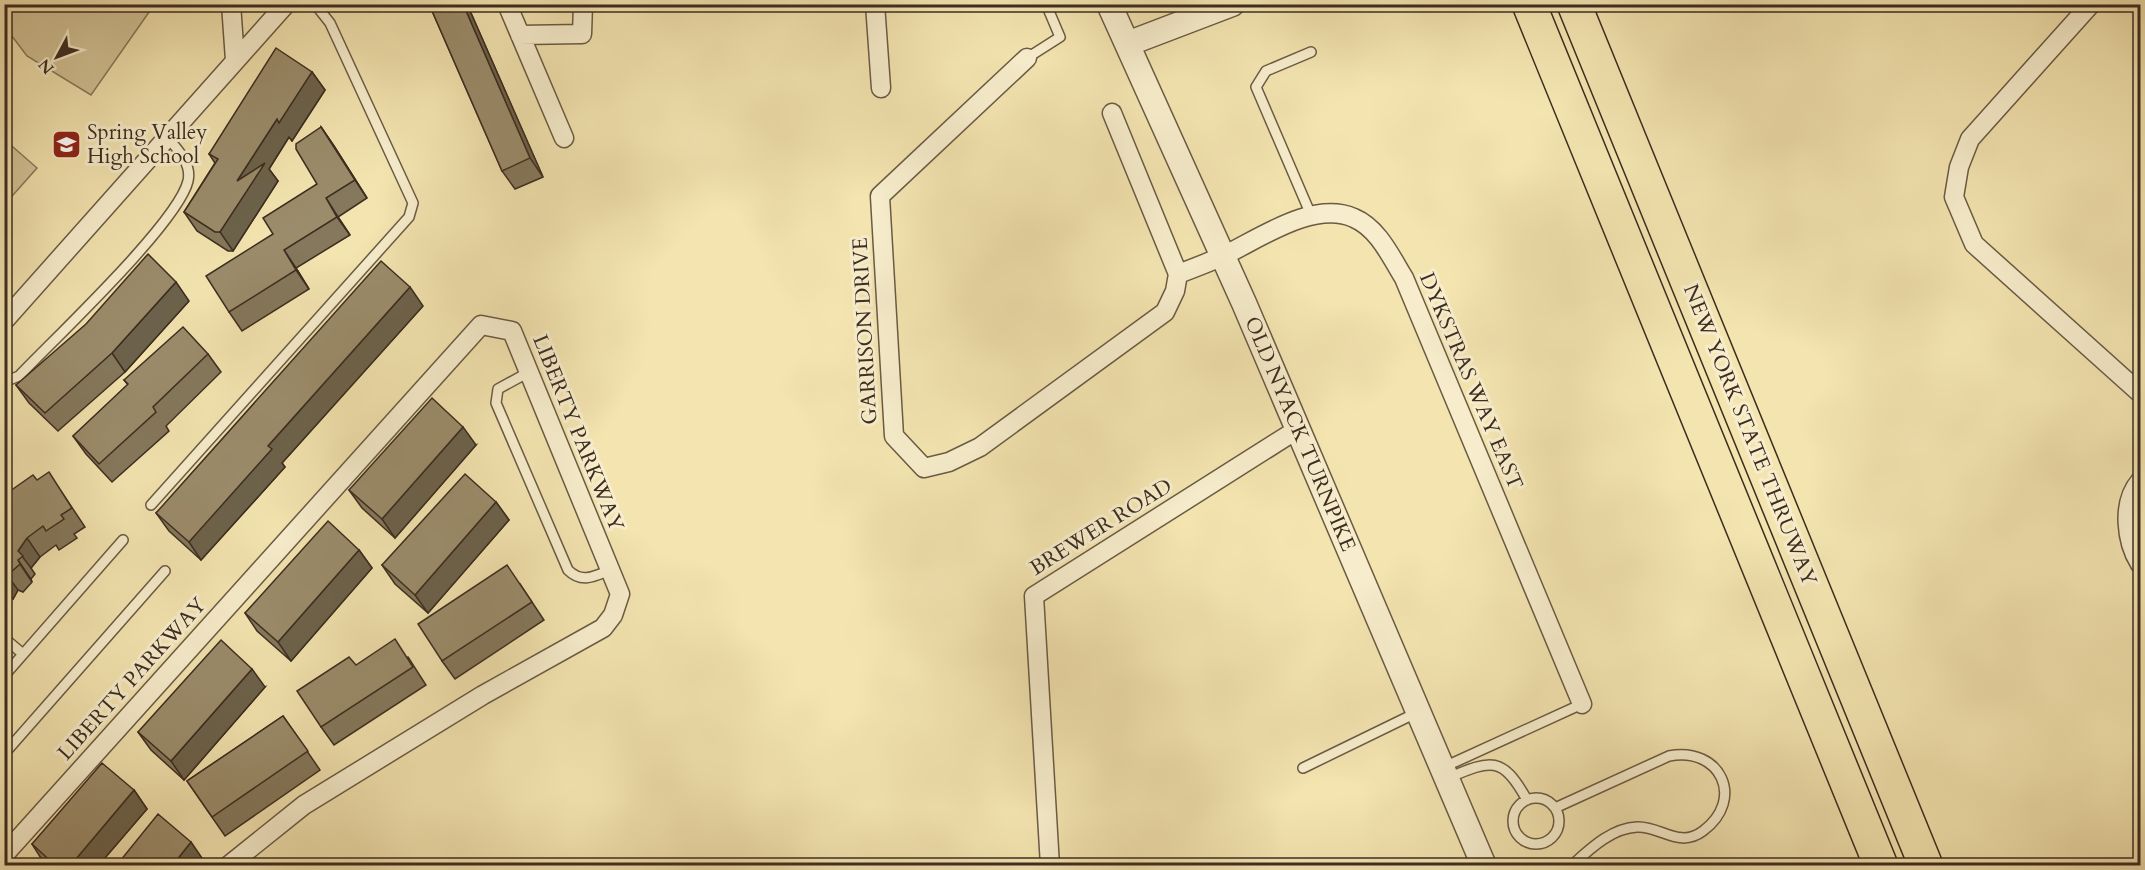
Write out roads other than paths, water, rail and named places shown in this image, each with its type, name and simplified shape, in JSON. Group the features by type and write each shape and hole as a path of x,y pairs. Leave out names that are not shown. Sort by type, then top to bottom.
{"highway":[{"name":"NEW YORK STATE THRUWAY","path":"1529,4 1881,866"},
{"name":"NEW YORK STATE THRUWAY","path":"1574,4 1926,866"}],"street":[{"path":"231,4 235,60"},
{"path":"4,321 286,4"},
{"path":"507,4 564,138"},
{"path":"520,35 582,34 583,4"},
{"path":"875,4 881,88"},
{"name":"OLD NYACK TURNPIKE","path":"1109,4 1223,256 1420,711 1484,866"},
{"path":"1127,44 1206,9 1232,4"},
{"path":"2091,4 1971,139 1959,167 1954,197 1974,244 2140,393"},
{"name":"GARRISON DRIVE","path":"1027,58 880,196 894,436 924,468 949,462 980,447 1165,312 1175,291 1178,274"},
{"path":"1112,113 1178,274 1223,256"},
{"name":"DYKSTRAS WAY EAST","path":"1223,256 1288,222 1318,213 1354,218 1381,240 1404,278 1582,704"},
{"name":"LIBERTY PARKWAY","path":"4,855 482,324 512,331 620,594 613,615 603,628 483,695 304,805 228,866"},
{"name":"BREWER ROAD","path":"1050,866 1034,596 1298,429"},
{"path":"2140,481 2127,511 2130,541 2140,564"}],"lane":[{"path":"151,505 409,217 413,203 330,23 315,4"},
{"path":"1027,58 1060,38 1046,4"},
{"path":"1311,52 1266,71 1256,87 1311,215"},
{"path":"4,382 19,376 150,239 180,197 188,180 188,169 182,156 167,137"},
{"path":"529,372 498,389 496,403 568,570 573,576 588,579 610,570"},
{"path":"4,676 123,540"},
{"path":"4,754 165,571"},
{"path":"4,638 23,654"},
{"path":"1446,773 1582,704"},
{"path":"1303,768 1420,711"},
{"path":"1556,808 1669,756 1685,753 1701,757 1717,769 1725,786 1723,806 1702,832 1689,838 1674,838 1639,826 1621,830 1596,843 1571,866"},
{"path":"1446,773 1494,763 1511,775 1527,800"},
{"path":"1543,799 1556,808 1559,822 1554,836 1542,844 1527,843 1516,833 1513,825 1515,810 1527,800 1543,799"}],"place":[{"name":"Spring Valley High School","path":"66,144"}]}
